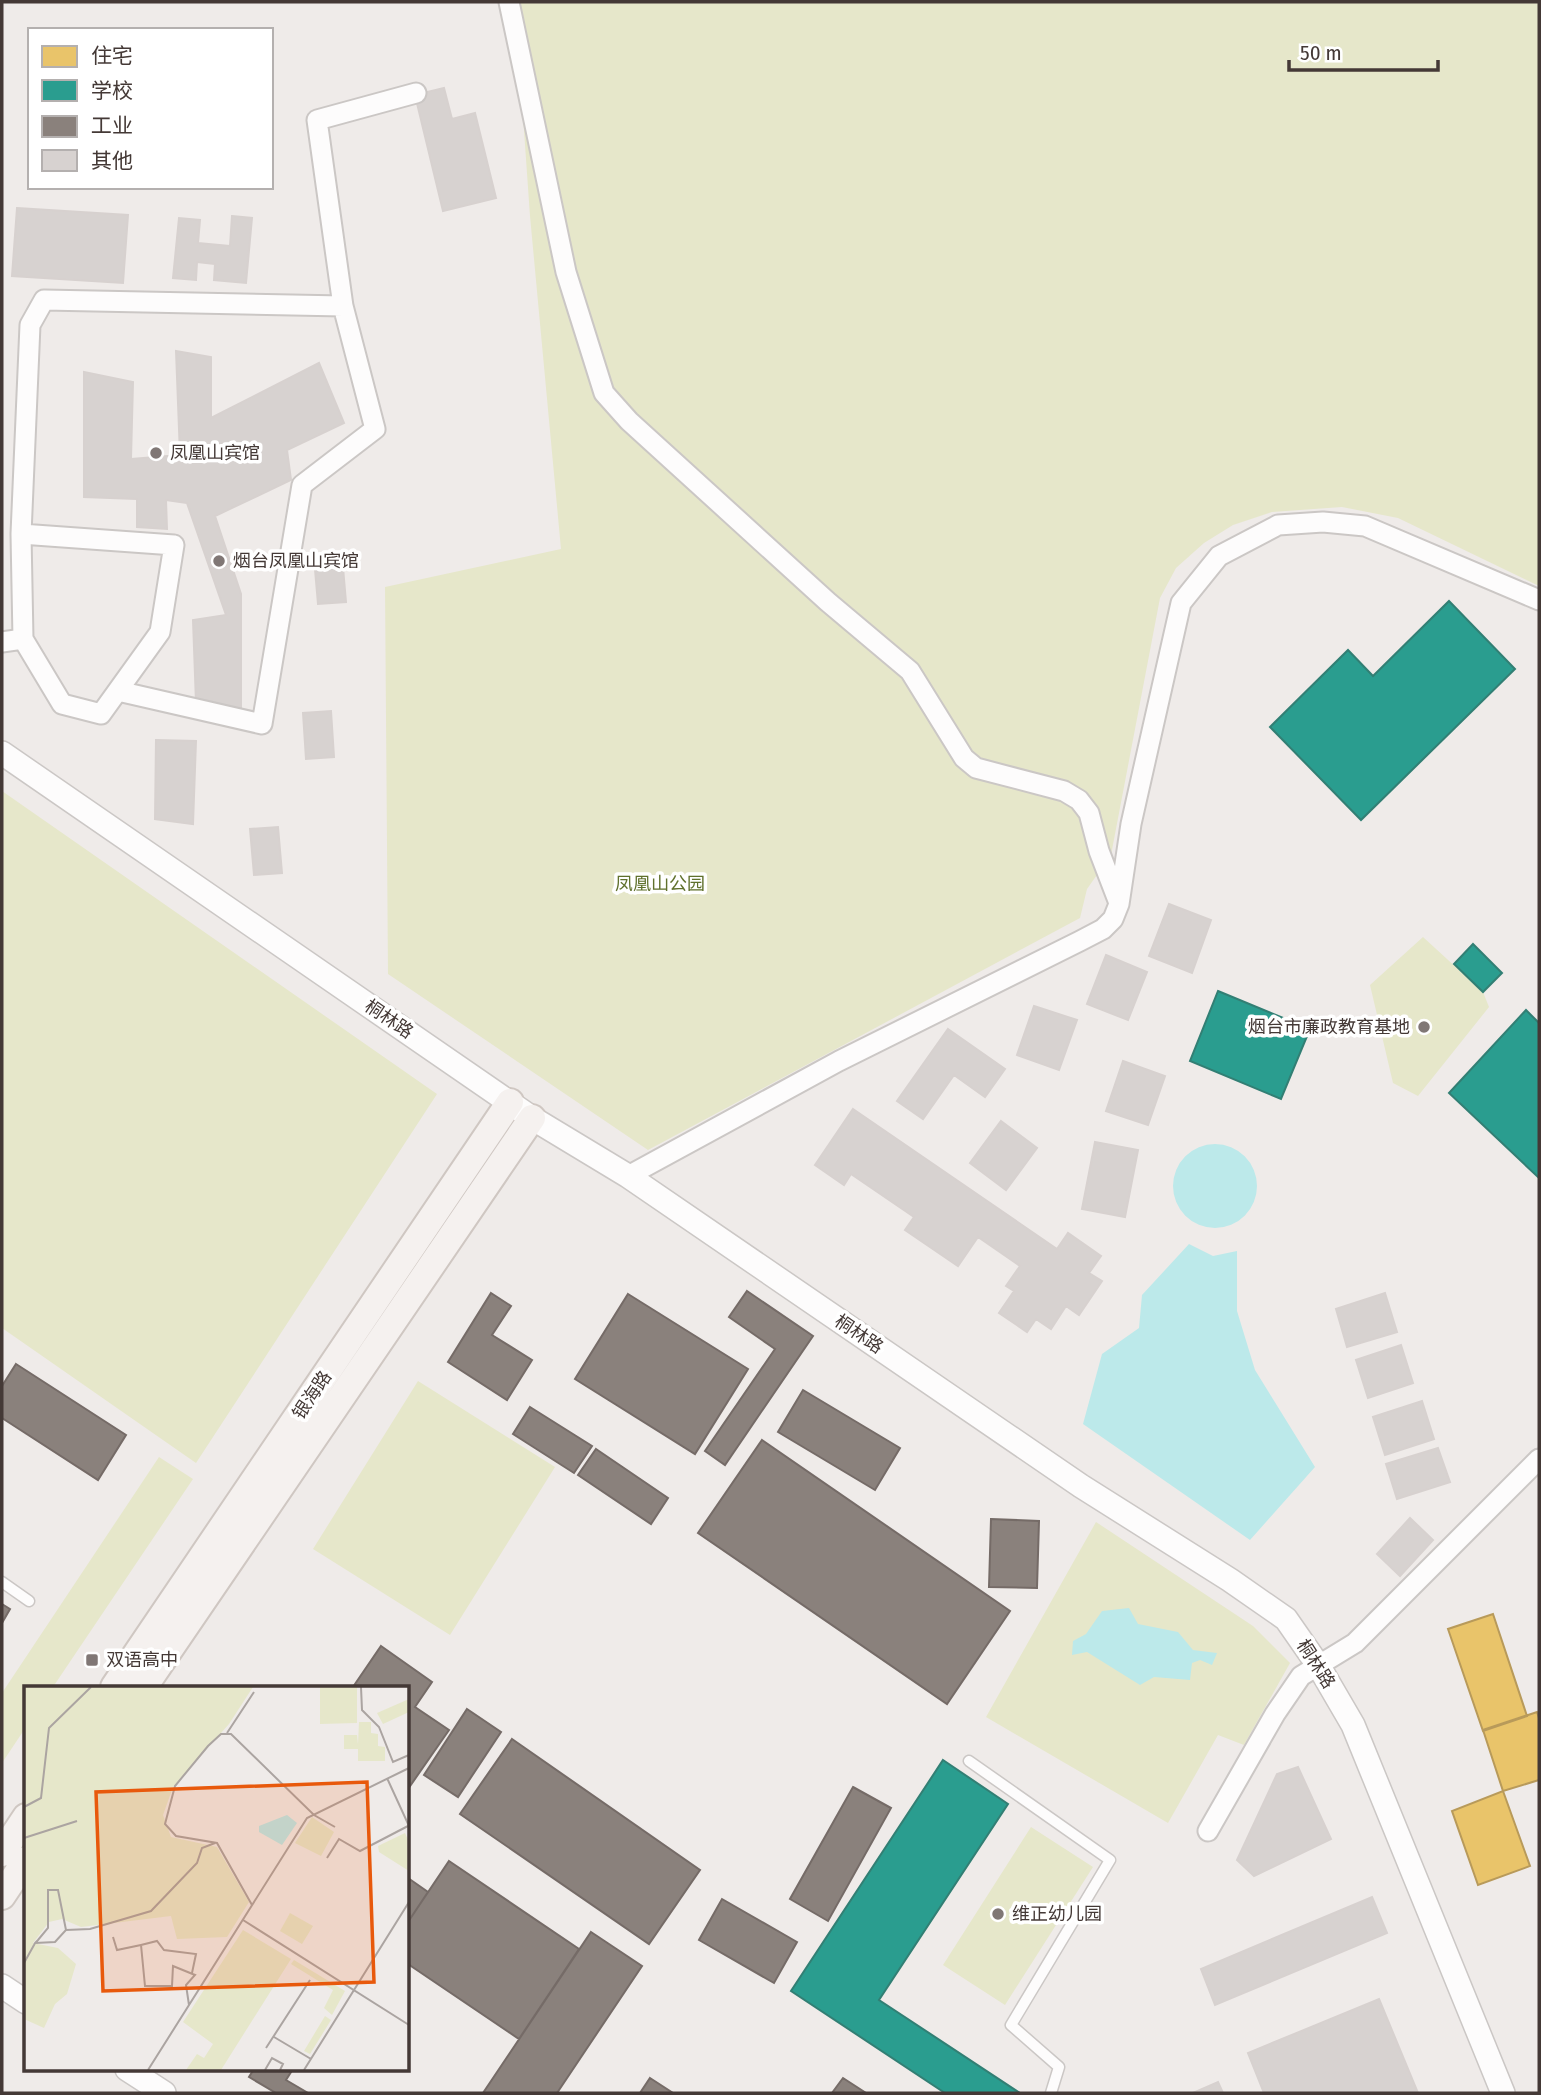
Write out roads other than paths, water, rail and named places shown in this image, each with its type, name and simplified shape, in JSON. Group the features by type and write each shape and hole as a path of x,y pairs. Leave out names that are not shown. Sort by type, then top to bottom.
{"main road":[{"name":"银海路","path":"115,1686 510,1102"},
{"name":"银海路","path":"145,1686 532,1118"},
{"path":"2,1853 24,1820"},
{"path":"2,1896 24,1863"}],"street":[{"path":"509,2 566,272 604,393 629,421 828,603 910,671 964,758 976,768 1064,791 1079,800 1089,813 1119,904"},
{"path":"118,691 262,724 302,485 375,429 343,306 317,120 416,93"},
{"path":"21,534 174,545 160,632 101,714 62,704 23,639 21,534 30,326 44,300 343,306"},
{"path":"628,1176 839,1061 1103,929 1113,919 1119,904 1131,824 1181,603 1219,556 1278,525 1323,522 1365,526 1539,600"},
{"path":"2,642 23,639"},
{"name":"桐林路","path":"2,753 532,1118 628,1176 1081,1486 1286,1619 1318,1665 1353,1724 1503,2093"},
{"path":"1208,1831 1275,1714 1301,1676 1355,1643 1539,1459"},
{"path":"2,1986 24,2001"},
{"path":"129,2070 164,2093"}],"lane":[{"path":"2,1582 29,1601"},
{"path":"969,1761 1110,1860 1011,2025 1059,2067 1051,2093"}],"water":[{"path":"1215,1144 1231,1147 1245,1156 1254,1170 1257,1186 1254,1202 1245,1216 1231,1225 1215,1228 1199,1225 1185,1216 1176,1202 1173,1186 1176,1170 1185,1156 1199,1147"},
{"path":"1189,1244 1213,1256 1237,1251 1237,1311 1255,1370 1315,1467 1250,1540 1083,1424 1102,1354 1139,1328 1142,1295"},
{"path":"1129,1608 1138,1624 1178,1632 1193,1650 1217,1653 1212,1665 1200,1660 1192,1663 1190,1680 1154,1677 1140,1685 1087,1652 1072,1655 1073,1641 1086,1634 1102,1611"}],"place":[{"name":"凤凰山宾馆","path":"156,453"},
{"name":"烟台凤凰山宾馆","path":"219,561"},
{"name":"烟台市廉政教育基地","path":"1424,1027"},
{"name":"双语高中","path":"92,1660"},
{"name":"维正幼儿园","path":"998,1914"}],"park label":[{"name":"凤凰山公园","path":"660,884"}]}
